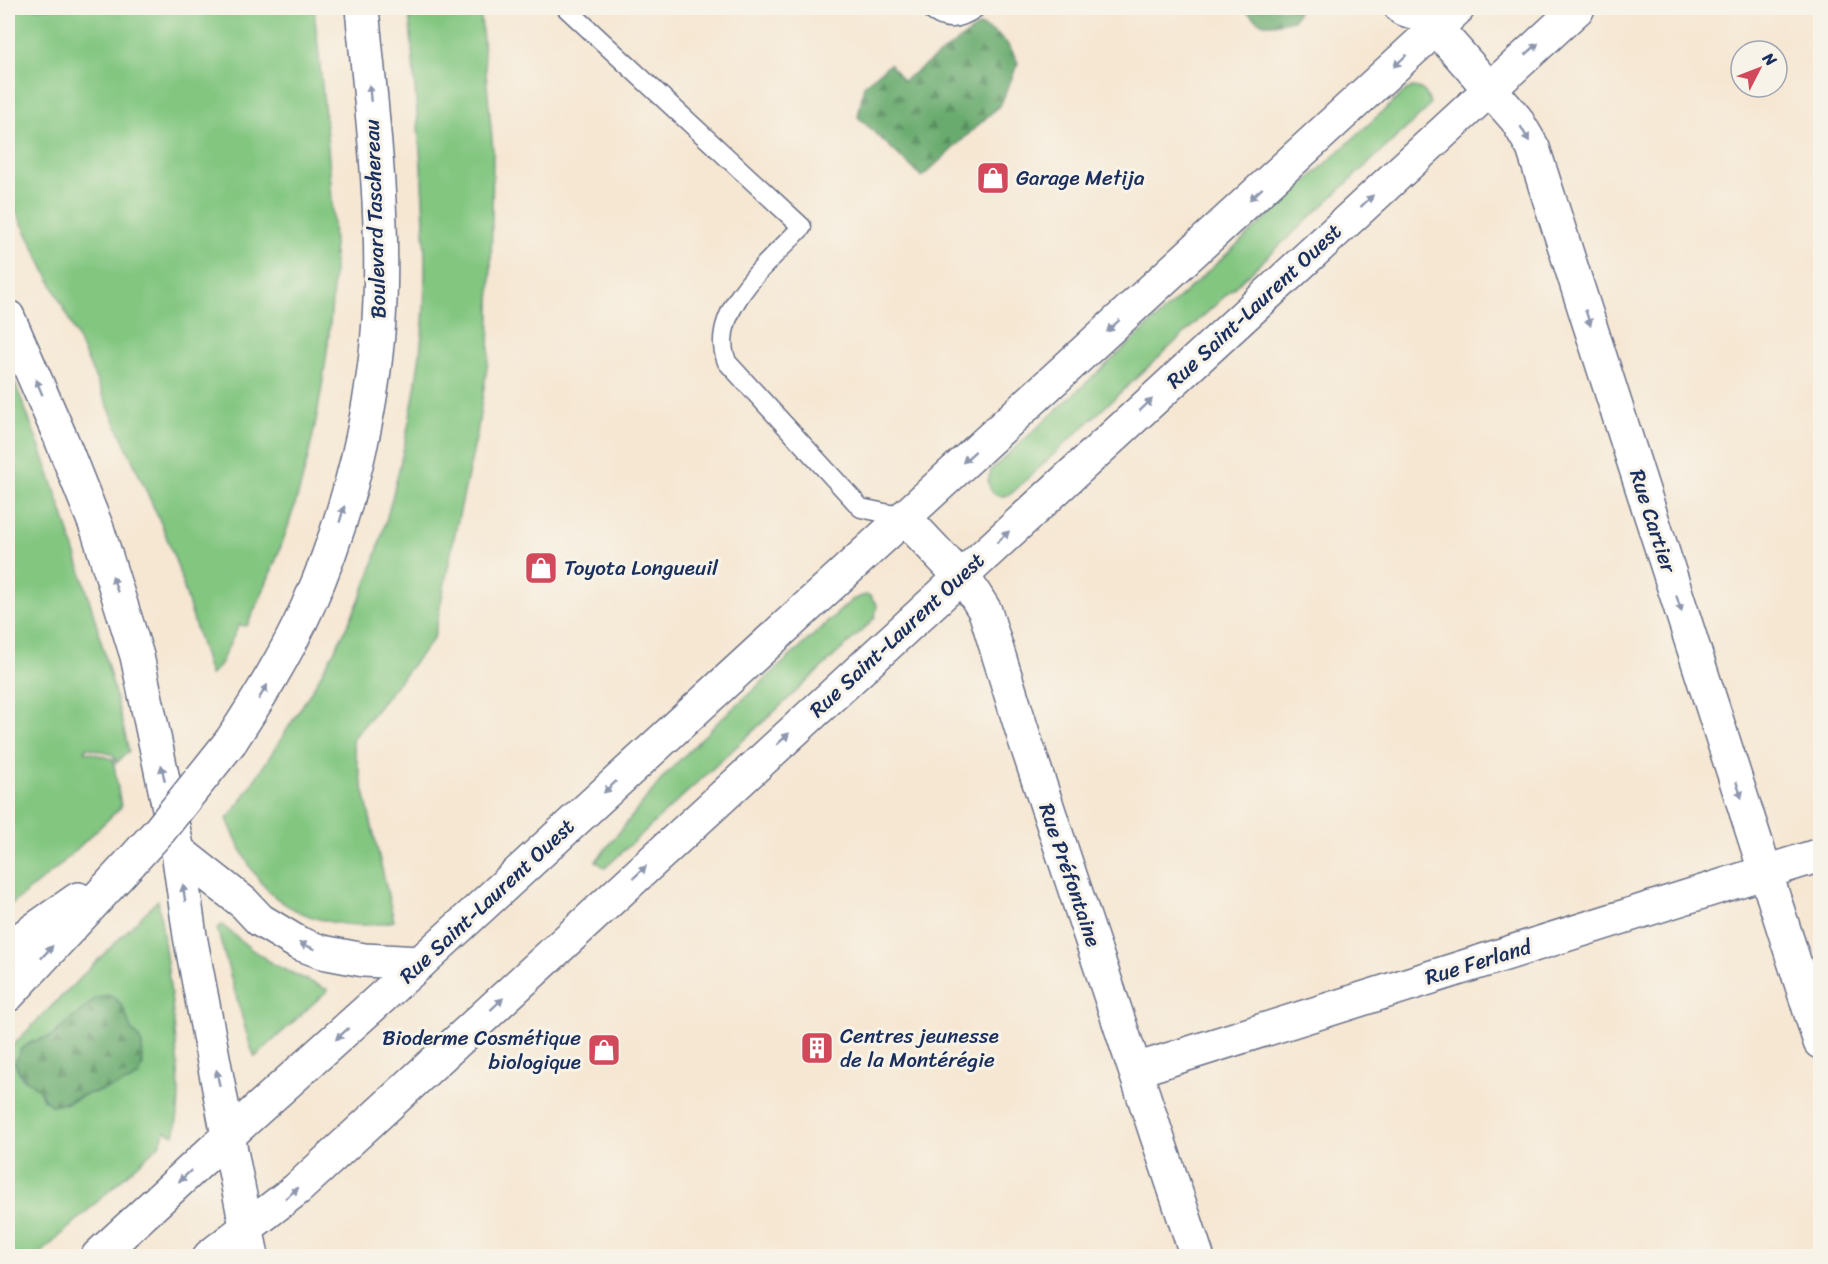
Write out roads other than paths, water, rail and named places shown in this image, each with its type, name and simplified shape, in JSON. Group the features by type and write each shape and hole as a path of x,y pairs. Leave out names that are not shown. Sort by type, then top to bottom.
{"main road":[{"name":"Boulevard Taschereau","path":"8,948 131,862 160,830 231,741 263,692 320,578 349,489 368,408 378,332 381,266 377,178 362,8"},
{"name":"Rue Saint-Laurent Ouest","path":"210,1257 249,1243 297,1190 1578,8"},
{"name":"Rue Saint-Laurent Ouest","path":"98,1257 1447,18"},
{"name":"Rue Cartier","path":"1447,18 1489,88 1516,119 1533,148 1821,1042"},
{"path":"8,317 98,531 125,614 149,704 178,851 190,936 249,1243"},
{"name":"Rue Préfontaine","path":"904,517 970,587 985,611 1025,740 1197,1257"},
{"path":"178,851 244,903 260,920 298,943 322,952 364,960 420,963"},
{"name":"Rue Ferland","path":"1136,1070 1821,855"},
{"path":"8,995 131,862"}],"lane":[{"path":"566,8 802,227 742,291 729,311 723,332 722,351 727,362 861,508 904,517"},
{"path":"928,8 951,19 959,18 976,8"},
{"path":"1392,8 1398,15 1447,18"}],"place":[{"name":"Garage Metija","path":"993,178"},
{"name":"Toyota Longueuil","path":"541,568"},
{"name":"Centres jeunesse de la Montérégie","path":"817,1048"},
{"name":"Bioderme Cosmétique biologique","path":"604,1050"}]}
